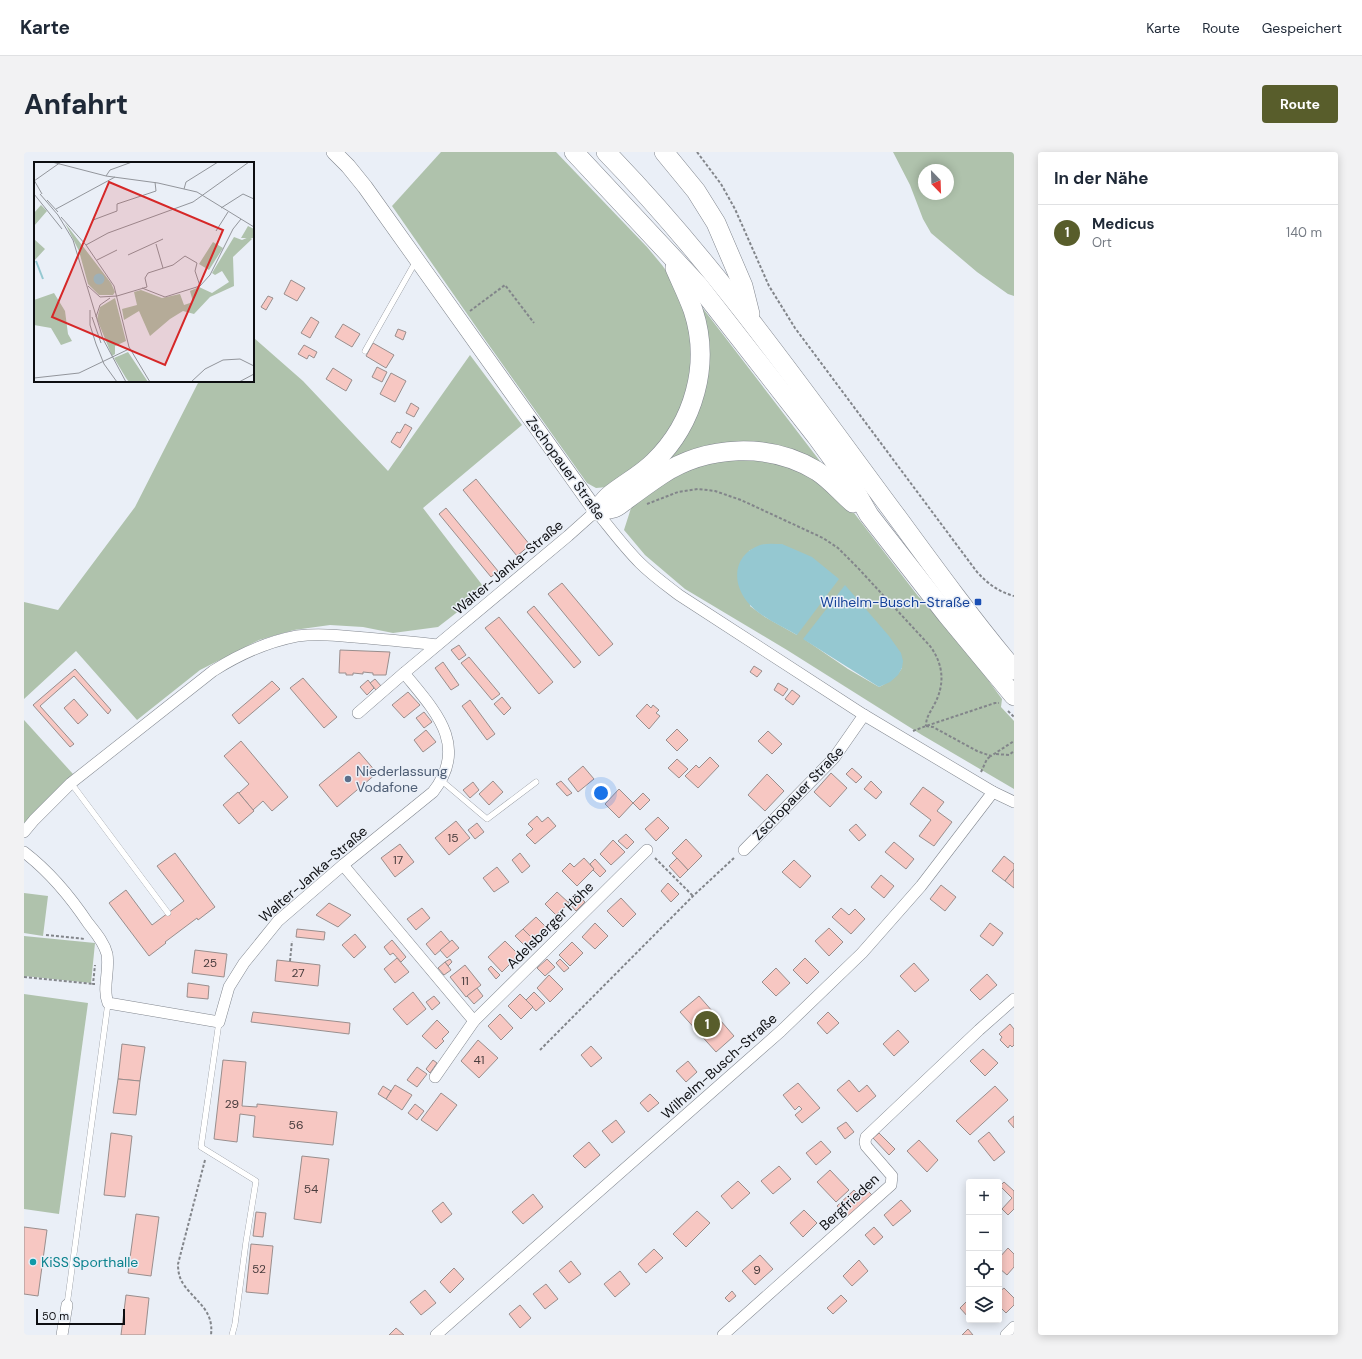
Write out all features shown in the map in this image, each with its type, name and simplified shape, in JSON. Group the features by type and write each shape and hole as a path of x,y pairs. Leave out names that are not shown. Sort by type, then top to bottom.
{"highway":[{"path":"574,152 699,286 777,385 853,487 869,515 947,615 1008,703"},
{"path":"606,152 677,230 752,322 954,595 1014,670"},
{"path":"664,152 696,191 716,223 743,286 752,322"},
{"path":"596,511 609,496 643,472 663,453 677,434 690,410 694,398 700,364 698,332 691,306 670,256"},
{"path":"596,511 614,508 662,474 692,460 720,452 753,451 780,456 806,465 826,478 852,502 869,515"}],"street":[{"name":"Zschopauer Straße","path":"339,153 417,259 596,511 627,549 655,576 679,594 864,715 993,792 1014,802"},
{"name":"Walter-Janka-Straße","path":"358,713 404,672 596,511"},
{"path":"24,832 71,783 213,671 227,662 257,648 297,636 315,635 345,636 437,645"},
{"name":"Walter-Janka-Straße","path":"219,1022 229,987 244,963 278,921 434,792 442,781 449,757 448,740 445,729 440,718 431,705 404,672"},
{"name":"Zschopauer Straße","path":"744,850 834,758 864,715"},
{"name":"Wilhelm-Busch-Straße","path":"436,1335 781,1031 862,953 921,886 993,792"},
{"name":"Adelsberger Höhe","path":"435,1077 474,1021 647,850"},
{"path":"24,852 37,862 59,885 98,937 106,954 108,966 106,986 106,997 108,1003 219,1022"},
{"path":"343,866 474,1021"},
{"name":"Bergfrieden","path":"723,1335 891,1185 892,1176 866,1146 864,1142 866,1137 1014,999"},
{"path":"62,1335 67,1305"},
{"path":"1006,1335 1014,1327"}],"lane":[{"path":"365,351 417,259"},
{"path":"442,781 487,819 536,782"},
{"path":"71,783 168,913"},
{"path":"67,1305 108,1003"},
{"path":"219,1022 202,1147 256,1181 235,1324 232,1335"}],"path":[{"path":"697,152 721,184 735,209 769,286 795,328 977,572 990,585 998,590 1014,596"},
{"path":"460,319 505,285 534,323"},
{"path":"644,506 678,492 698,489 716,491 741,500 823,538 838,548 930,646 938,658 941,669 941,686 935,702 926,718 926,726"},
{"path":"926,726 998,702 1008,703 1014,717"},
{"path":"926,726 933,727 977,751 991,756"},
{"path":"980,776 987,759 1014,742"},
{"path":"996,754 1009,755 1014,751"},
{"path":"647,850 693,896"},
{"path":"540,1050 693,896 744,850"},
{"path":"46,935 90,940"},
{"path":"290,961 292,941"},
{"path":"93,984 95,962"},
{"path":"24,977 106,986"},
{"path":"207,1151 178,1264 178,1273 183,1284 204,1306 209,1316 212,1329 211,1335"}],"green space":[{"path":"441,152 556,152 647,247 670,276 681,297 691,339 690,376 681,407 667,434 648,456 607,487 596,488 587,483 392,206"},
{"path":"893,152 1014,152 1014,296 1008,294 977,272 931,233 923,219 910,185"},
{"path":"698,302 826,469 795,453 666,463 683,438"},
{"path":"254,338 303,381 388,471 470,355 522,425 423,508 486,590 438,627 393,633 363,627 330,625 294,630 259,640 200,670 137,720 76,651 24,699 24,602 58,610 135,507 198,382 254,382"},
{"path":"747,458 788,466 830,487 851,509 918,596 955,635 1002,699 1001,707 1014,721 1014,789 922,735 787,650 685,589 645,555 624,530 632,505 655,488 703,463","holes":["782,544 797,635 765,617 750,606 749,551 762,545","804,639 902,668 892,679 879,687 848,669"]},
{"path":"24,720 73,774 24,823"},
{"path":"24,893 48,896 43,936 24,933"},
{"path":"24,936 95,943 91,983 24,976"},
{"path":"24,994 88,1003 59,1214 24,1209"}],"water":[{"path":"763,544 782,544 812,557 839,579 797,635 766,618 755,610 744,597 737,580 737,571 740,563 744,556 751,550"},
{"path":"845,585 889,636 901,653 903,661 902,668 898,675 890,682 879,687 803,639"}],"building":[{"path":"291,280 305,288 297,301 284,294"},
{"path":"268,296 273,298 266,310 261,307"},
{"path":"311,317 319,322 310,338 301,333"},
{"path":"343,324 360,334 352,347 335,337"},
{"path":"398,329 406,332 403,340 395,336"},
{"path":"373,343 394,355 386,368 366,356"},
{"path":"304,345 317,352 314,358 309,355 307,359 298,354"},
{"path":"377,367 387,372 382,382 372,377"},
{"path":"333,368 352,380 346,391 326,379"},
{"path":"391,373 406,381 395,402 380,394"},
{"path":"411,403 419,408 414,417 406,413"},
{"path":"405,424 412,428 400,448 391,442 397,432 400,433"},
{"path":"476,479 530,545 517,556 463,490"},
{"path":"446,508 498,571 491,577 439,514"},
{"path":"562,583 613,644 599,656 548,594"},
{"path":"534,606 581,662 574,668 527,612"},
{"path":"499,617 553,682 539,694 485,628"},
{"path":"459,645 466,655 459,660 451,650"},
{"path":"340,650 390,652 386,675 373,675 373,673 363,672 363,674 353,673 353,675 339,673"},
{"path":"469,657 500,694 492,700 461,663"},
{"path":"443,662 459,685 451,690 435,668"},
{"path":"754,666 762,671 757,677 750,672"},
{"path":"75,669 111,710 108,714 74,676 40,706 74,744 70,747 33,705"},
{"path":"303,678 337,717 324,728 290,688"},
{"path":"375,679 381,686 376,690 370,683"},
{"path":"368,680 374,688 367,695 360,687"},
{"path":"272,681 280,689 239,724 232,715"},
{"path":"778,683 788,689 783,696 774,690"},
{"path":"792,690 800,696 793,705 785,699"},
{"path":"408,692 420,705 404,718 392,705"},
{"path":"502,697 511,708 504,715 494,704"},
{"path":"74,699 88,715 78,724 64,708"},
{"path":"470,700 495,734 487,740 462,706"},
{"path":"647,704 651,708 653,705 659,710 656,713 660,716 649,729 636,716"},
{"path":"424,712 432,722 424,728 416,718"},
{"path":"677,729 688,740 677,751 666,740"},
{"path":"426,730 436,742 423,752 414,740"},
{"path":"768,731 782,744 772,754 758,741"},
{"path":"241,741 288,797 272,811 263,801 253,810 239,793 249,784 224,756"},
{"name":"Niederlassung Vodafone","path":"359,752 377,773 337,807 319,785"},
{"path":"710,757 719,766 698,788 685,776 696,765 699,768"},
{"path":"677,759 688,769 679,778 668,768"},
{"path":"583,766 594,779 578,792 568,779"},
{"path":"852,768 862,777 856,783 846,774"},
{"path":"831,773 847,788 830,807 814,792"},
{"path":"767,774 784,791 765,811 748,795"},
{"path":"493,781 503,792 489,805 479,794"},
{"path":"561,781 572,793 567,796 556,784"},
{"path":"871,781 882,792 876,799 864,789"},
{"path":"473,782 479,790 470,798 463,790"},
{"path":"923,787 944,802 937,811 952,822 934,846 919,836 931,820 910,804"},
{"path":"619,789 633,803 619,818 605,804"},
{"path":"238,792 254,811 239,824 223,805"},
{"path":"643,793 650,800 640,810 633,803"},
{"path":"537,816 542,822 548,817 556,826 535,844 526,835 533,829 528,824"},
{"path":"658,817 669,828 656,841 645,829"},
{"path":"456,821 470,838 449,855 435,838"},
{"path":"477,823 484,832 475,839 468,830"},
{"path":"856,824 866,835 859,841 849,830"},
{"path":"626,834 634,842 627,849 618,841"},
{"path":"686,839 702,856 688,870 672,853"},
{"path":"613,840 625,852 611,865 600,854"},
{"path":"894,842 914,859 906,869 885,852"},
{"path":"400,844 414,862 395,877 381,858"},
{"path":"175,853 215,907 198,920 197,918 149,956 109,903 126,890 152,925 184,901 157,866"},
{"path":"520,853 530,866 522,873 512,860"},
{"path":"1004,856 1014,864 1014,869 1005,881 992,871"},
{"path":"584,858 594,869 577,886 562,871 570,863 574,867"},
{"path":"677,858 688,870 680,878 669,866"},
{"path":"595,859 606,871 600,877 593,870 594,869 590,864"},
{"path":"794,860 811,876 800,888 782,872"},
{"path":"497,867 509,882 494,892 483,878"},
{"path":"1014,869 1014,888 1005,881"},
{"path":"881,875 894,886 884,898 871,887"},
{"path":"668,883 679,894 671,902 661,891"},
{"path":"941,885 956,897 945,911 930,899"},
{"path":"557,892 569,903 556,915 545,904"},
{"path":"576,894 585,902 576,911 568,902"},
{"path":"621,898 636,914 623,927 607,911"},
{"path":"329,903 351,915 338,927 316,915"},
{"path":"422,908 430,918 416,930 407,919"},
{"path":"841,908 849,915 855,909 865,919 851,934 832,917"},
{"path":"536,917 547,928 534,940 523,929"},
{"path":"595,923 608,936 595,949 582,937"},
{"path":"990,923 1003,933 993,946 980,936"},
{"path":"829,928 843,942 829,956 815,941"},
{"path":"297,929 325,932 324,940 296,937"},
{"path":"523,929 534,940 527,948 515,936"},
{"path":"441,931 450,942 435,955 426,944"},
{"path":"355,934 366,947 354,958 342,945"},
{"path":"392,940 406,957 401,962 393,953 390,955 384,947"},
{"path":"452,940 459,948 447,958 440,950"},
{"path":"505,941 519,955 502,972 488,957"},
{"path":"572,942 583,953 570,966 559,955"},
{"path":"195,950 227,954 224,977 192,973"},
{"path":"397,958 409,972 395,983 384,969"},
{"path":"805,958 819,972 807,984 793,970"},
{"path":"450,959 452,962 448,966 445,962"},
{"path":"547,959 555,967 545,976 537,968"},
{"path":"560,959 569,968 564,972 556,963"},
{"path":"277,960 320,965 318,986 275,981"},
{"path":"445,962 451,970 444,975 438,968"},
{"path":"914,963 929,980 915,992 900,976"},
{"path":"465,965 481,985 466,997 450,977"},
{"path":"491,966 500,975 496,979 488,969"},
{"path":"776,968 790,983 776,996 762,982"},
{"path":"987,974 997,985 980,1000 970,990"},
{"path":"549,975 563,989 550,1002 537,988"},
{"path":"188,983 209,986 208,999 187,997"},
{"path":"477,988 483,996 474,1004 467,996"},
{"path":"413,992 426,1009 407,1025 393,1009"},
{"path":"534,992 545,1003 536,1011 526,1000"},
{"path":"520,994 533,1007 521,1019 508,1006"},
{"path":"434,996 440,1003 432,1010 426,1002"},
{"path":"699,996 734,1036 716,1052 680,1012"},
{"path":"253,1012 350,1023 349,1034 251,1022"},
{"path":"828,1012 839,1023 827,1034 817,1023"},
{"path":"500,1014 513,1028 501,1040 488,1026"},
{"path":"437,1020 449,1032 442,1039 444,1041 436,1049 422,1036"},
{"path":"1010,1024 1014,1029 1014,1045 1012,1047 1010,1045 1008,1048 1000,1040 1002,1037 999,1034"},
{"path":"898,1030 909,1042 894,1056 883,1044"},
{"path":"478,1040 498,1058 479,1078 461,1061"},
{"path":"122,1044 145,1047 140,1081 118,1079"},
{"path":"591,1046 602,1058 591,1067 581,1055"},
{"path":"983,1049 998,1063 985,1076 970,1061"},
{"path":"223,1060 246,1062 242,1106 257,1107 257,1104 337,1112 333,1145 253,1137 255,1116 240,1114 237,1142 214,1139"},
{"path":"433,1060 437,1063 430,1073 426,1069"},
{"path":"688,1061 697,1072 686,1082 676,1071"},
{"path":"417,1067 427,1074 417,1087 407,1080"},
{"path":"118,1079 140,1081 136,1115 113,1113"},
{"path":"849,1080 859,1092 867,1085 876,1096 857,1112 837,1090"},
{"path":"798,1083 820,1108 802,1123 795,1115 802,1109 799,1106 795,1110 783,1095"},
{"path":"395,1085 412,1095 402,1110 386,1099"},
{"path":"383,1086 391,1091 386,1099 378,1094"},
{"path":"995,1086 1008,1100 970,1135 956,1121"},
{"path":"441,1093 457,1105 437,1131 421,1120"},
{"path":"650,1094 659,1103 648,1112 640,1103"},
{"path":"415,1104 424,1111 417,1120 408,1113"},
{"path":"1014,1116 1014,1128 1008,1121"},
{"path":"616,1120 625,1132 612,1143 602,1131"},
{"path":"846,1122 854,1132 845,1139 837,1128"},
{"path":"989,1132 1005,1152 994,1161 978,1141"},
{"path":"111,1133 132,1136 125,1197 104,1195"},
{"path":"879,1133 895,1149 889,1155 873,1138"},
{"path":"919,1140 938,1160 927,1172 907,1151"},
{"path":"821,1141 831,1152 816,1165 806,1153"},
{"path":"589,1142 600,1155 585,1168 573,1156"},
{"path":"302,1156 329,1159 321,1223 294,1219"},
{"path":"779,1166 791,1179 773,1194 761,1181"},
{"path":"830,1170 849,1190 836,1202 817,1182"},
{"path":"738,1181 750,1193 732,1209 721,1196"},
{"path":"1004,1182 1014,1191 1014,1209 1008,1215 1002,1209 1012,1198 1002,1188 1002,1184"},
{"path":"866,1189 873,1196 848,1218 837,1206 854,1190 859,1195"},
{"path":"533,1194 543,1207 523,1224 512,1212"},
{"path":"901,1200 911,1211 893,1226 884,1215"},
{"path":"443,1202 452,1214 441,1223 432,1211"},
{"path":"804,1210 817,1223 803,1237 790,1223"},
{"path":"697,1211 710,1223 686,1247 673,1234"},
{"path":"256,1212 266,1213 263,1237 253,1236"},
{"path":"136,1214 159,1217 151,1276 128,1273"},
{"name":"KiSS Sporthalle","path":"24,1227 47,1230 38,1296 24,1294"},
{"path":"874,1227 883,1237 874,1245 865,1235"},
{"path":"251,1244 273,1246 268,1294 246,1292"},
{"path":"1008,1248 1014,1254 1014,1267 1007,1275 1002,1271 1002,1255"},
{"path":"654,1249 663,1258 646,1273 638,1264"},
{"path":"760,1255 773,1269 755,1285 742,1271"},
{"path":"859,1260 868,1271 852,1286 843,1276"},
{"path":"571,1261 581,1274 569,1283 559,1271"},
{"path":"454,1268 464,1279 450,1293 440,1282"},
{"path":"620,1271 630,1284 615,1297 604,1284"},
{"path":"546,1284 558,1299 545,1309 533,1294"},
{"path":"1004,1288 1014,1298 1014,1305 1006,1313 1002,1309 1002,1290"},
{"path":"425,1290 436,1303 421,1315 410,1302"},
{"path":"732,1291 736,1296 729,1302 725,1298"},
{"path":"126,1295 149,1298 145,1335 121,1335"},
{"path":"841,1295 847,1301 833,1314 827,1308"},
{"path":"966,1302 966,1315 960,1308"},
{"path":"520,1305 531,1318 520,1328 509,1314"},
{"path":"396,1328 404,1335 389,1335"},
{"path":"968,1329 973,1335 962,1335"}],"place":[{"name":"Wilhelm-Busch-Straße","path":"978,602"},
{"name":"Niederlassung Vodafone","path":"348,779"},
{"name":"Medicus","path":"707,1024"},
{"name":"KiSS Sporthalle","path":"33,1262"}]}
